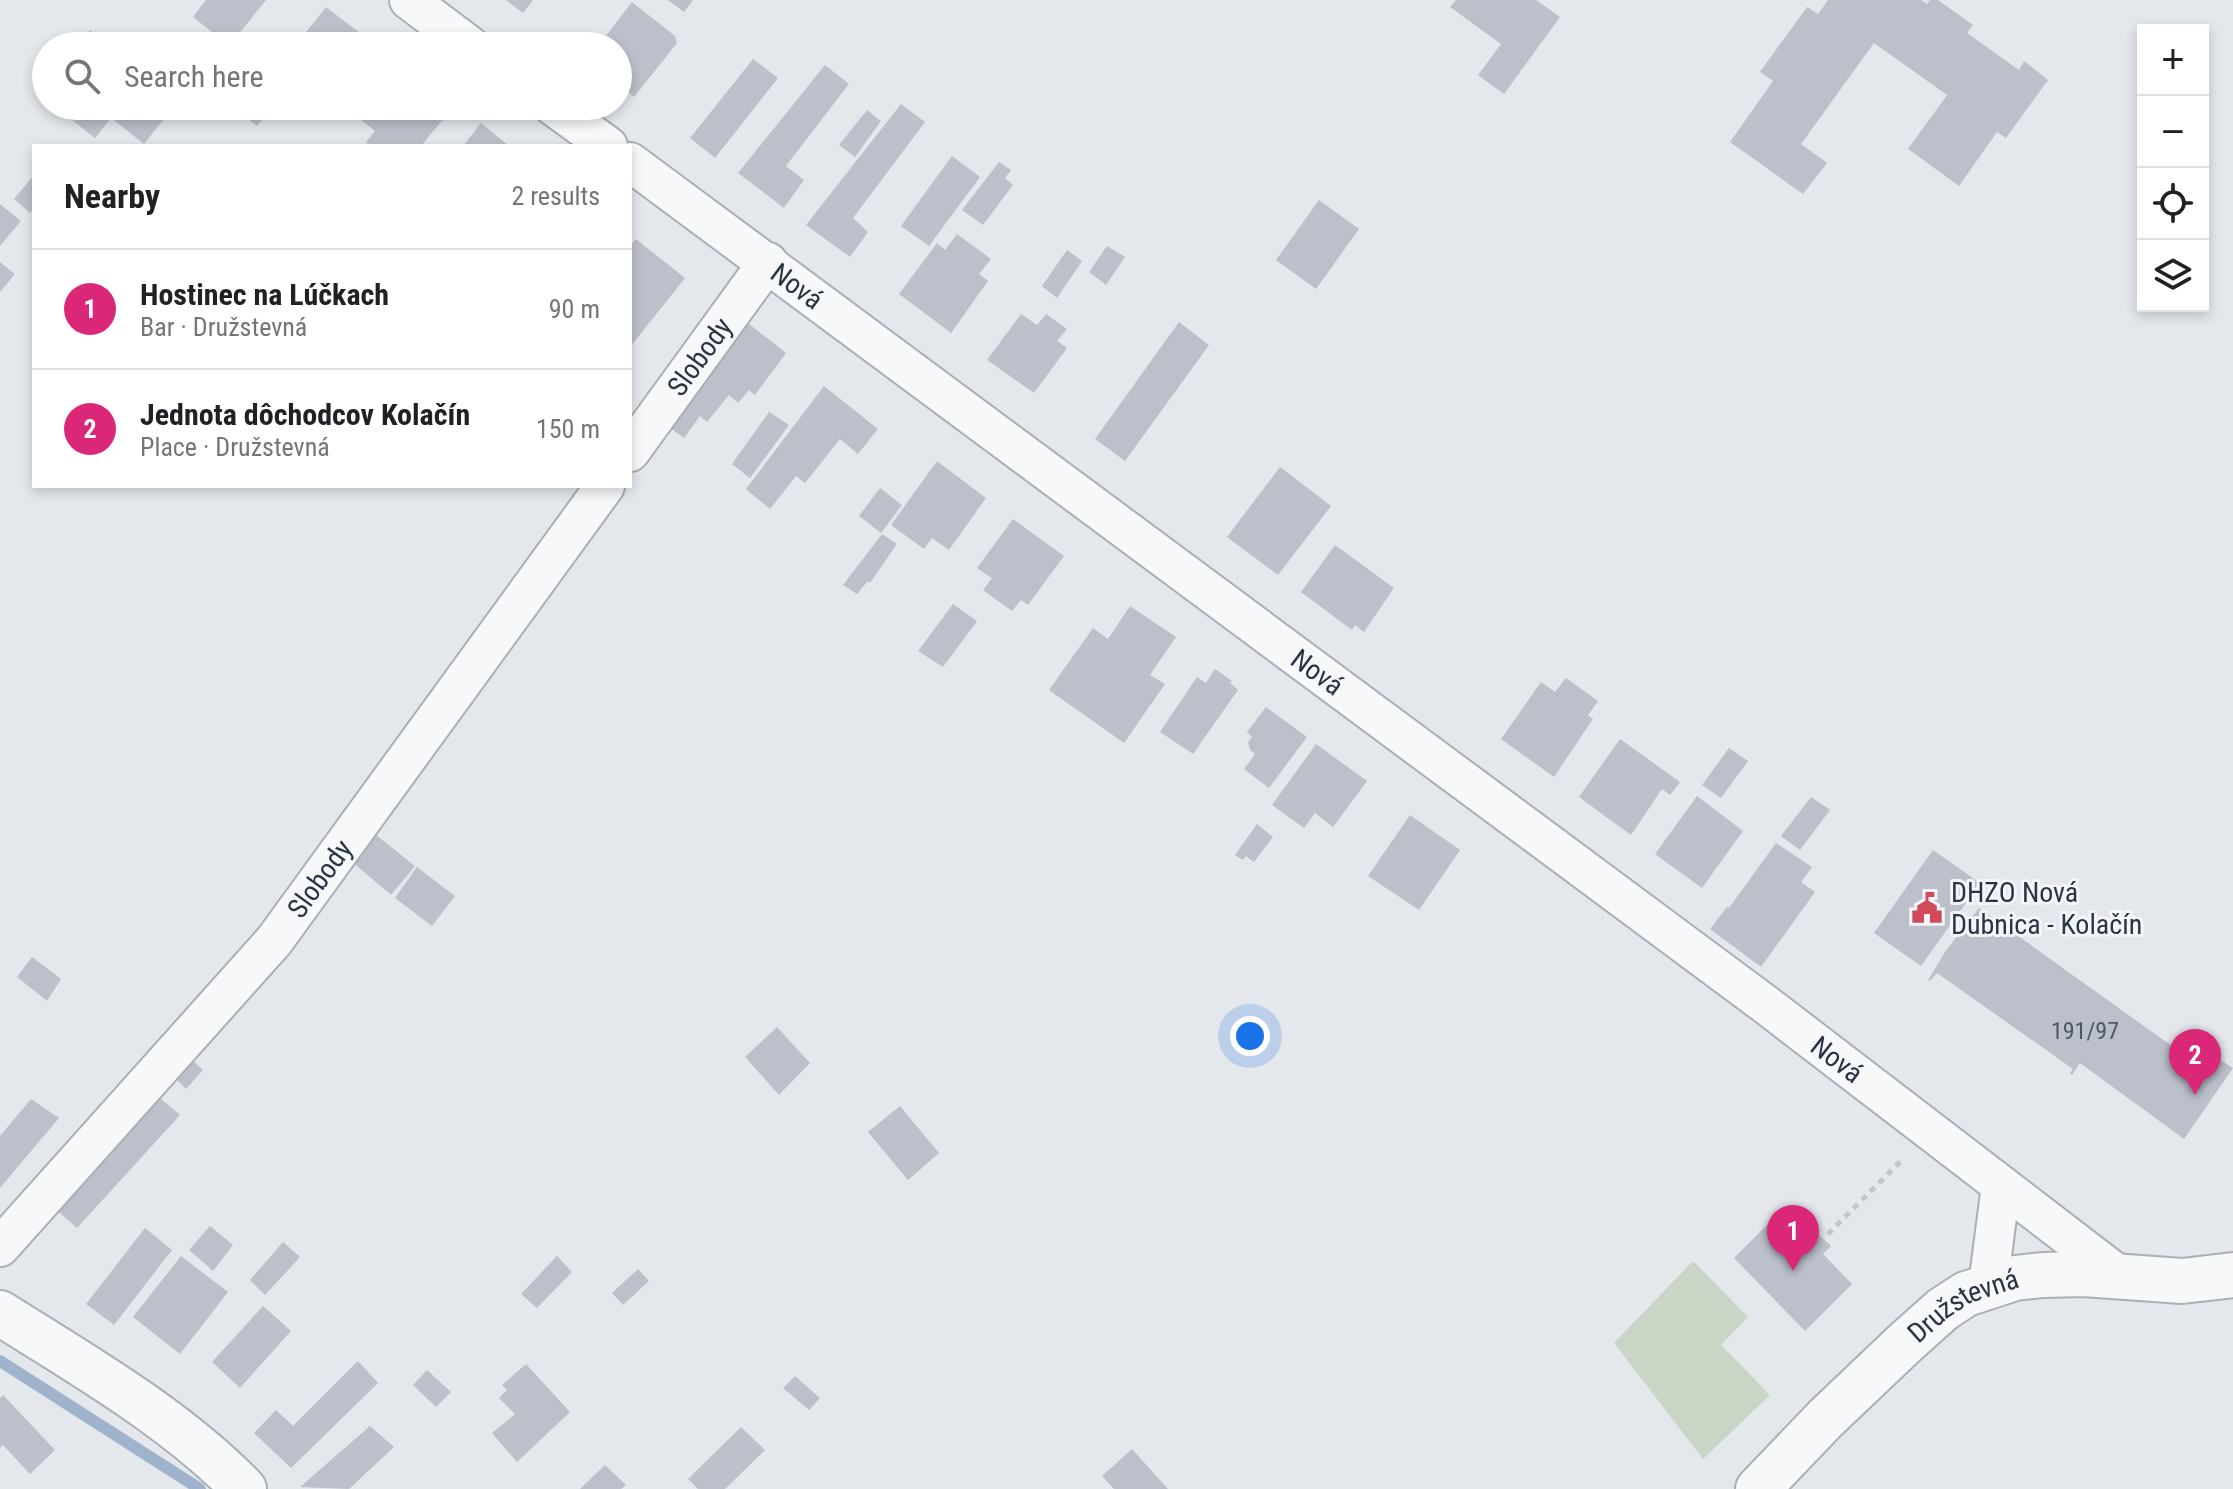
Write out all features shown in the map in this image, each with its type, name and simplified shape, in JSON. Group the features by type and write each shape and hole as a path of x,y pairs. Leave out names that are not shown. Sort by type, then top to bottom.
{"street":[{"path":"409,0 451,32"},
{"path":"572,120 605,144"},
{"name":"Nová","path":"632,163 1753,995 2121,1277"},
{"name":"Slobody","path":"632,449 768,262"},
{"name":"Slobody","path":"0,1247 274,941 604,488"},
{"path":"1988,1286 2001,1186"},
{"name":"Družstevná","path":"1758,1489 1825,1419 1943,1309 1966,1294 2015,1278 2043,1275 2182,1281 2233,1275"},
{"path":"0,1313 97,1374 163,1421 225,1469 244,1489"}],"path":[{"path":"1828,1234 1931,1132"}],"green space":[{"path":"1693,1261 1748,1317 1721,1345 1770,1395 1703,1459 1614,1343"}],"building":[{"path":"206,0 266,0 240,32 212,32 193,17"},
{"path":"506,0 533,0 523,13"},
{"path":"668,0 693,0 684,12"},
{"path":"1456,0 1536,0 1560,17 1504,94 1478,75 1501,44 1450,7"},
{"path":"1828,0 1921,0 1927,4 1930,0 1938,0 1973,25 1967,33 2019,70 2024,61 2048,80 2006,138 1997,132 1959,186 1908,149 1947,95 1874,43 1801,144 1827,163 1803,194 1730,142 1773,81 1760,72 1807,7 1818,14"},
{"path":"632,2 675,36 677,43 634,97 632,32 609,32"},
{"path":"326,7 359,32 306,32"},
{"path":"753,59 778,78 715,158 690,138"},
{"path":"825,65 849,84 786,166 804,180 784,208 738,173"},
{"path":"901,104 925,122 853,218 868,232 850,257 806,225"},
{"path":"867,110 881,121 855,157 839,145"},
{"path":"72,120 109,120 95,138"},
{"path":"114,120 163,120 144,144"},
{"path":"361,120 442,120 423,144 368,144 366,142 375,131"},
{"path":"481,123 507,144 465,144"},
{"path":"952,156 980,177 929,246 901,226"},
{"path":"999,162 1011,170 1005,178 1013,185 983,225 962,210"},
{"path":"32,177 30,213 14,199"},
{"path":"1319,200 1359,229 1316,289 1276,260"},
{"path":"0,204 21,221 0,246"},
{"path":"957,234 991,259 979,274 988,281 951,333 899,294 937,243 945,250"},
{"path":"636,239 685,278 632,344 632,244"},
{"path":"1107,246 1125,257 1106,285 1089,272"},
{"path":"1067,250 1082,261 1057,298 1042,286"},
{"path":"0,262 15,274 0,292"},
{"path":"1021,314 1037,325 1046,314 1067,329 1057,341 1067,348 1034,393 987,360"},
{"path":"1179,322 1209,345 1125,461 1095,439"},
{"path":"748,323 786,353 755,395 749,390 738,403 729,395 707,422 700,416 684,438 666,425"},
{"path":"824,386 878,429 858,454 840,439 805,483 796,476 770,509 746,489"},
{"path":"769,412 789,425 750,478 732,464"},
{"path":"937,461 986,498 949,550 932,538 924,549 891,525"},
{"path":"1280,467 1331,506 1278,575 1227,537"},
{"path":"880,488 902,505 881,533 859,516"},
{"path":"1013,519 1064,556 1028,605 1021,600 1012,611 983,590 992,578 977,568"},
{"path":"882,534 897,544 870,583 868,581 857,594 843,585"},
{"path":"1335,545 1394,588 1364,632 1355,625 1352,630 1301,592"},
{"path":"953,604 977,621 943,667 918,651"},
{"path":"1130,606 1176,637 1150,675 1165,684 1124,743 1049,690 1093,628 1108,639"},
{"path":"1215,669 1232,681 1230,683 1238,690 1193,754 1160,732 1197,677 1206,683"},
{"path":"1566,678 1598,701 1588,715 1593,719 1554,777 1501,739 1541,682 1555,692"},
{"path":"1266,707 1307,737 1269,788 1244,769 1255,754 1250,750 1248,742 1252,737 1247,732"},
{"path":"1620,739 1680,782 1670,795 1662,789 1631,835 1579,797"},
{"path":"1316,744 1367,781 1333,827 1315,813 1304,828 1272,805"},
{"path":"1729,748 1748,761 1721,798 1702,785"},
{"path":"1697,796 1743,831 1702,888 1655,854"},
{"path":"1811,797 1830,810 1800,850 1781,836"},
{"path":"1410,815 1460,850 1419,910 1368,876"},
{"path":"1257,824 1273,837 1254,862 1246,856 1243,860 1235,855"},
{"path":"371,831 415,866 391,895 350,860"},
{"path":"1776,843 1812,867 1801,882 1815,892 1761,967 1710,929"},
{"name":"DHZO Nová Dubnica - Kolačín","path":"1933,850 1980,883 1921,966 1874,933"},
{"path":"417,867 455,896 432,926 395,898"},
{"path":"1979,908 2183,1054 2192,1042 2233,1068 2184,1139 2080,1063 2072,1075 2073,1069 1937,973 1928,980"},
{"path":"32,957 61,979 47,1001 17,977"},
{"path":"777,1027 810,1063 779,1095 745,1057"},
{"path":"188,1056 203,1070 186,1089 172,1075"},
{"path":"155,1094 180,1115 77,1228 53,1207"},
{"path":"31,1099 59,1118 0,1188 0,1136"},
{"path":"900,1106 939,1153 908,1180 868,1132"},
{"path":"1781,1211 1810,1241 1818,1234 1831,1246 1823,1254 1852,1284 1805,1331 1734,1258"},
{"path":"210,1226 233,1245 213,1271 189,1250"},
{"path":"145,1228 172,1250 114,1325 86,1304"},
{"path":"283,1242 300,1257 265,1295 250,1280"},
{"path":"181,1256 228,1292 180,1354 133,1317"},
{"path":"557,1256 572,1272 537,1308 521,1294"},
{"path":"638,1269 649,1281 623,1305 612,1293"},
{"path":"263,1306 291,1331 240,1388 212,1362"},
{"path":"358,1361 378,1383 291,1468 254,1433 276,1410 293,1426"},
{"path":"526,1364 570,1412 517,1462 492,1433 515,1414 499,1398 507,1390 502,1385"},
{"path":"427,1370 451,1392 436,1407 413,1385"},
{"path":"795,1376 820,1398 809,1410 783,1388"},
{"path":"3,1395 55,1450 30,1474 3,1445 0,1448 0,1398"},
{"path":"370,1426 394,1447 349,1489 300,1487"},
{"path":"741,1427 765,1450 725,1489 698,1489 688,1479"},
{"path":"1132,1449 1168,1489 1114,1489 1102,1476"},
{"path":"605,1465 626,1485 621,1489 580,1489"}],"waterway":[{"path":"0,1361 200,1489"}],"place":[{"name":"DHZO Nová Dubnica - Kolačín","path":"1927,908"},
{"name":"Jednota dôchodcov Kolačín","path":"2195,1095"},
{"name":"Hostinec na Lúčkach","path":"1793,1271"}]}
